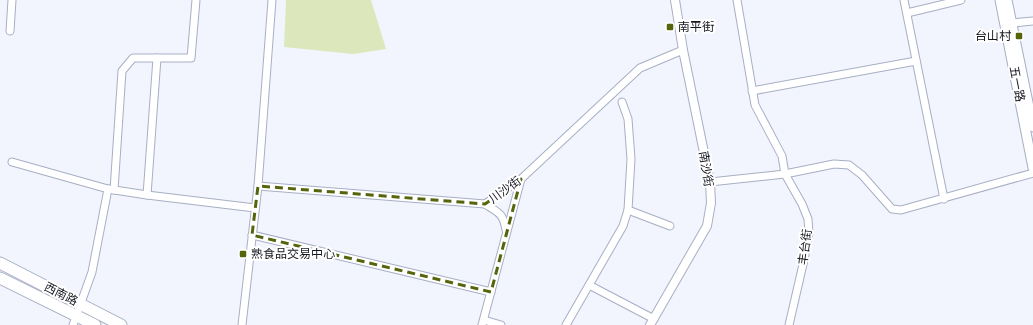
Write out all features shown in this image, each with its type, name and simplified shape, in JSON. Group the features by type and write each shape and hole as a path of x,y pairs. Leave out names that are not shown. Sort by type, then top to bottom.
{"main road":[{"name":"五一路","path":"1000,0 1033,168"},
{"name":"五一路","path":"1007,0 1030,100 1033,127"},
{"name":"西南路","path":"0,263 121,325"},
{"name":"西南路","path":"0,278 75,321 95,325"}],"street":[{"path":"10,31 12,0"},
{"path":"75,321 92,272 111,190 122,71 133,58 190,58 196,0"},
{"path":"242,325 258,186 272,0"},
{"name":"南沙街","path":"652,322 707,226 711,203 710,182 683,50 675,0"},
{"name":"丰台街","path":"737,0 755,105 782,156 785,174 808,219 809,233 789,325"},
{"path":"904,0 944,199"},
{"path":"907,13 961,0"},
{"path":"1012,23 1033,21"},
{"name":"川沙街","path":"258,186 485,204 521,179 640,68 683,50"},
{"path":"147,195 157,58"},
{"path":"752,91 916,61"},
{"path":"566,325 623,226 628,210 631,159 628,119 622,102"},
{"path":"12,162 111,190 255,208"},
{"path":"710,182 785,174 834,164 849,165 862,175 892,208 901,210 1033,173"},
{"path":"501,325 483,322 521,179"},
{"path":"485,204 500,213 504,220 506,233"},
{"path":"628,210 670,226"},
{"path":"252,235 491,292"},
{"path":"589,285 652,322"}],"highlighted area":[{"path":"521,179 491,292 252,235 258,186 485,204"}],"green space":[{"path":"286,0 371,0 386,49 353,54 284,47"}],"place":[{"name":"南平街","path":"670,27"},
{"name":"台山村","path":"1019,36"},
{"name":"熟食品交易中心","path":"243,254"}]}
